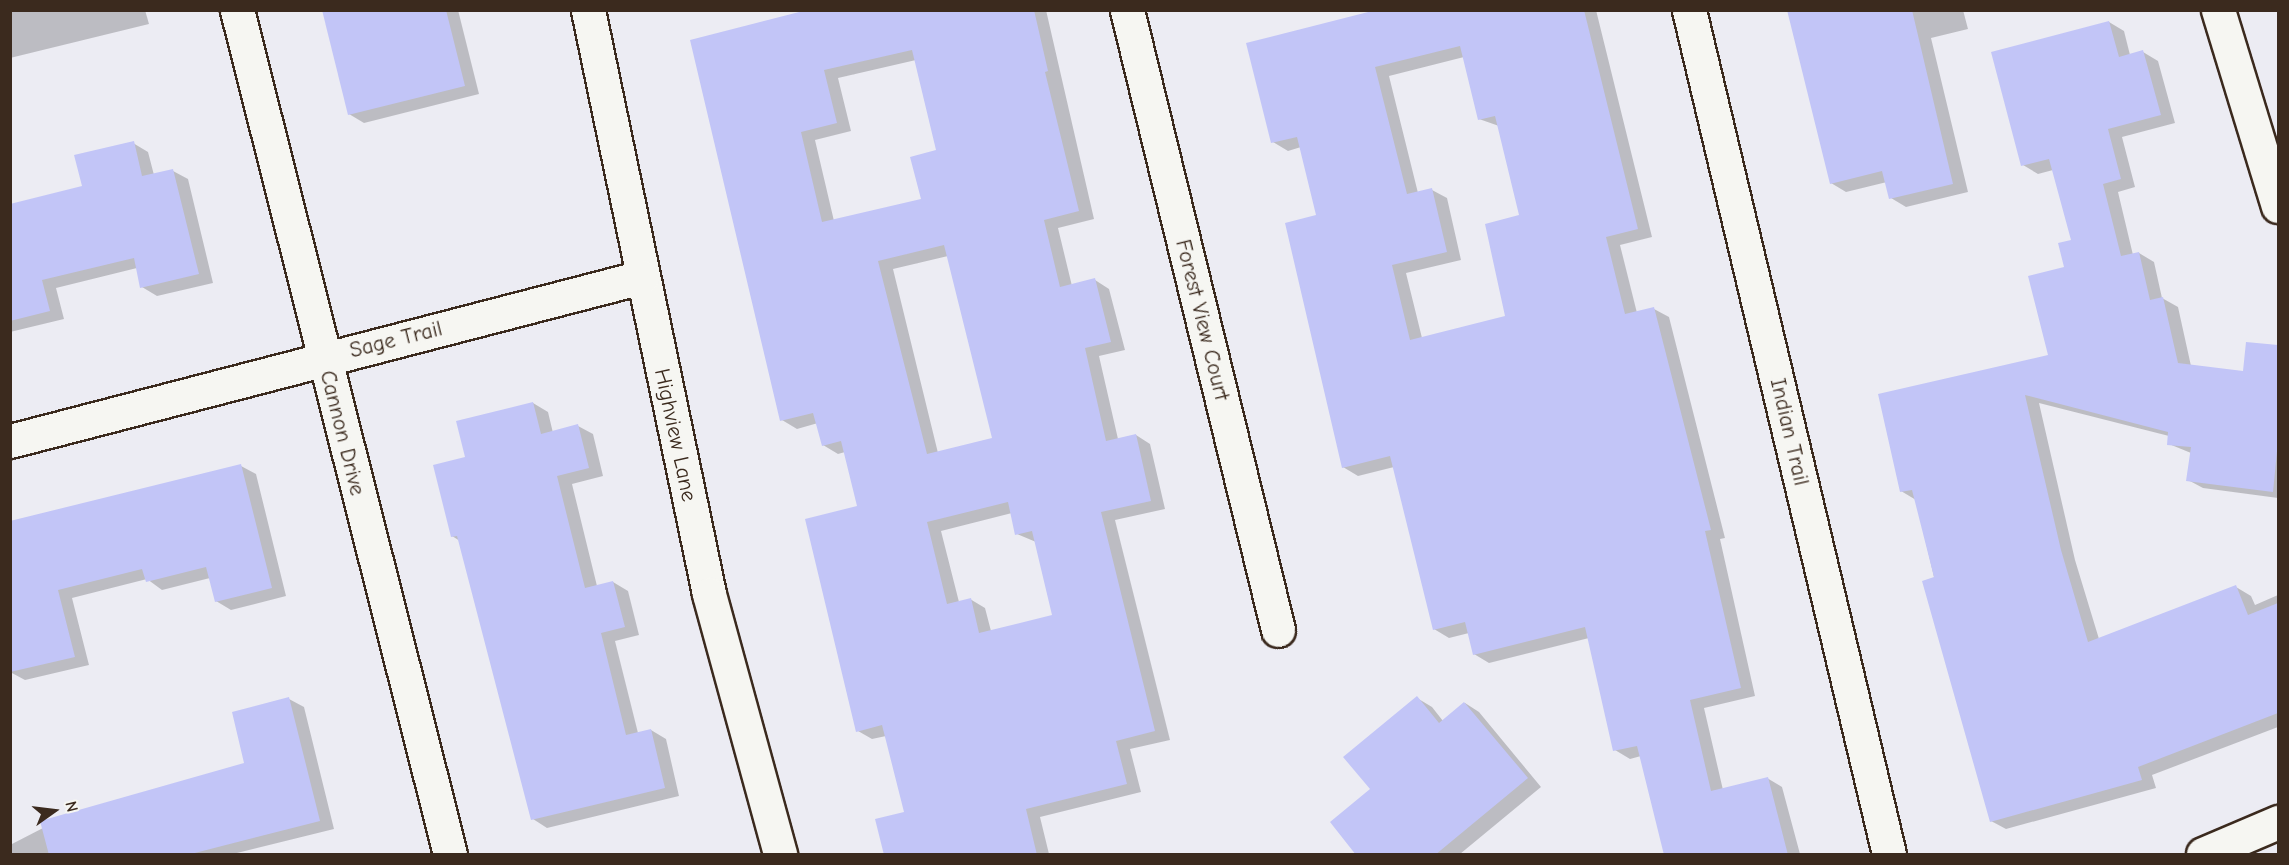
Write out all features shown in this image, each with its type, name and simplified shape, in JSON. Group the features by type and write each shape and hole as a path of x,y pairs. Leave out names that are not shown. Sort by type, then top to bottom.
{"street":[{"name":"Cannon Drive","path":"237,10 323,359 450,855"},
{"name":"Highview Lane","path":"588,10 709,594 780,855"},
{"name":"Forest View Court","path":"1127,10 1278,630"},
{"name":"Indian Trail","path":"1689,10 1889,855"},
{"path":"2218,10 2278,206"},
{"name":"Sage Trail","path":"10,441 642,277"},
{"path":"2203,855 2278,822"}],"building":[{"path":"322,10 446,10 465,86 348,115"},
{"path":"807,10 1034,10 1048,71 1045,72 1079,211 1044,220 1060,287 1095,278 1111,342 1085,348 1106,441 1136,434 1151,501 1101,512 1155,731 1116,741 1127,784 1026,809 1037,855 884,855 875,819 904,812 882,725 856,732 805,519 857,506 841,441 822,446 813,413 780,421 690,40","holes":["912,50 936,150 910,157 921,199 822,222 801,132 837,123 824,70","944,245 992,438 927,454 878,261","1008,502 1015,535 1032,531 1052,615 979,633 971,598 947,604 927,522"]},
{"path":"1376,10 1584,10 1638,229 1606,237 1625,314 1654,307 1711,530 1705,531 1741,688 1690,700 1711,791 1768,777 1788,855 1664,855 1637,746 1613,751 1585,627 1473,655 1465,622 1433,630 1390,456 1342,468 1285,223 1316,215 1297,137 1271,143 1246,43","holes":["1460,46 1478,120 1495,116 1519,215 1485,224 1505,316 1410,340 1392,265 1447,252 1432,188 1407,194 1375,67"]},
{"path":"1787,10 1912,10 1953,184 1889,199 1882,171 1830,184"},
{"path":"2109,21 2119,57 2143,50 2161,115 2108,129 2121,179 2103,184 2121,256 2139,252 2150,300 2163,297 2178,363 2243,371 2246,342 2278,345 2278,441 2273,492 2186,481 2191,447 2167,445 2168,432 2025,395 2061,550 2088,642 2236,585 2248,615 2278,603 2278,713 2138,767 2142,780 1990,822 1922,581 1934,577 1912,490 1900,492 1878,394 2048,355 2028,276 2064,267 2058,243 2071,240 2049,159 2021,166 1991,52"},
{"path":"134,141 142,176 173,169 199,274 140,288 134,258 42,280 50,311 10,321 10,204 82,186 74,155"},
{"path":"533,402 541,434 578,424 589,468 557,476 585,588 613,581 625,627 601,633 626,735 651,729 665,788 531,820 457,536 451,537 433,465 465,457 456,421"},
{"path":"241,464 272,588 215,602 206,567 146,582 142,569 58,590 75,657 10,672 10,521"},
{"path":"1417,696 1439,723 1464,702 1528,778 1435,855 1356,855 1330,822 1370,789 1343,757"},
{"path":"289,697 320,821 187,855 49,855 40,821 244,763 232,712"}]}
